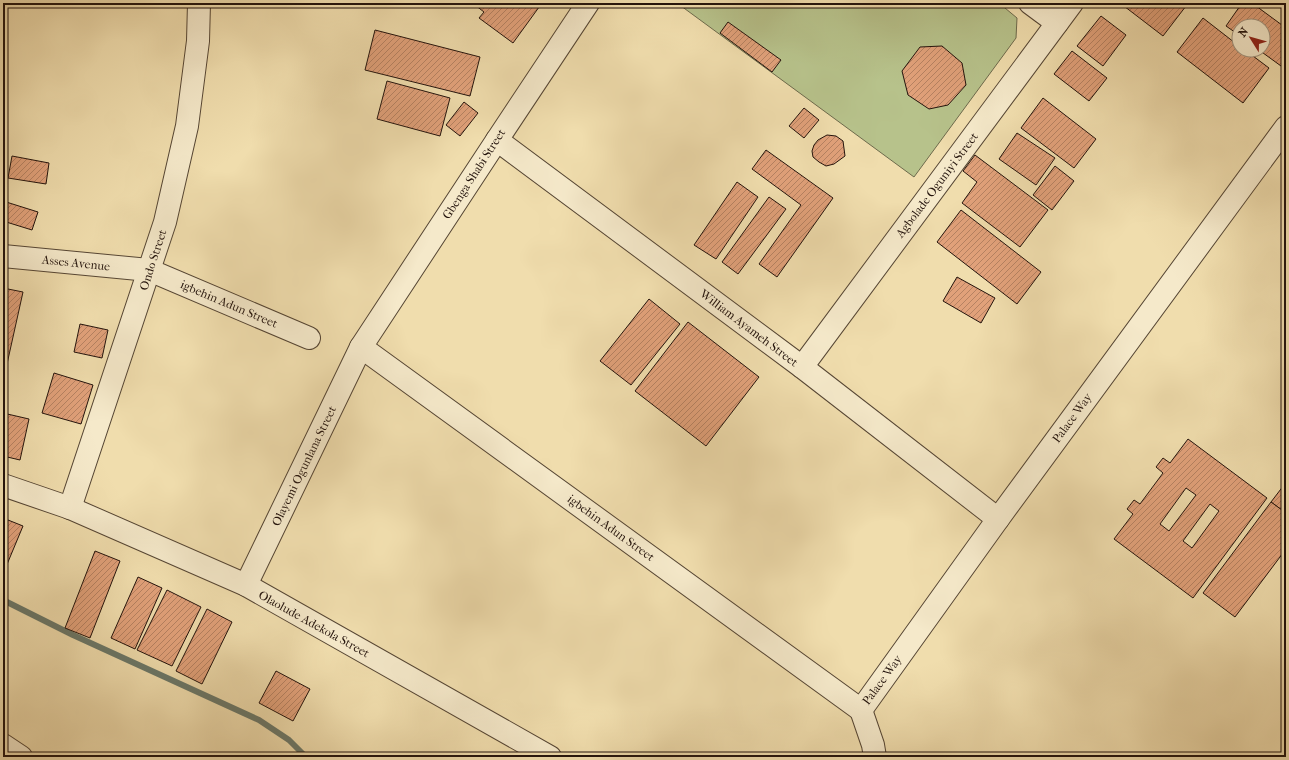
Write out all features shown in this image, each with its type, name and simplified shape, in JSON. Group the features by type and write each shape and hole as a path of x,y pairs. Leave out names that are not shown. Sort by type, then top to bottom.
{"street":[{"name":"Ondo Street","path":"70,508 165,222 187,126 198,41 199,3"},
{"name":"Gbenga Shabi Street","path":"361,347 588,3"},
{"path":"1030,3 1057,24"},
{"name":"Agbolade Oguniyi Street","path":"802,367 1072,3"},
{"name":"Palace Way","path":"861,710 998,519 1286,128"},
{"name":"William Ayameh Street","path":"497,140 802,367 998,519"},
{"name":"Asses Avenue","path":"3,256 149,270"},
{"name":"igbehin Adun Street","path":"149,270 309,338"},
{"name":"igbehin Adun Street","path":"361,347 861,710"},
{"name":"Olayemi Ogunlana Street","path":"246,586 361,347"},
{"name":"Olaolude Adekola Street","path":"3,485 70,508 246,586 550,757"},
{"path":"861,710 873,746 875,757"},
{"path":"3,745 21,757"}],"green space":[{"path":"677,3 999,3 1017,18 1016,38 914,177"}],"building":[{"path":"476,3 542,3 513,43 479,18 484,12 475,5"},
{"path":"1120,3 1182,3 1186,6 1163,36"},
{"path":"1242,3 1252,3 1286,28 1286,59 1281,66 1270,58 1271,18 1232,18"},
{"path":"1275,3 1286,3 1286,12"},
{"path":"1101,16 1126,35 1103,66 1077,46"},
{"path":"1203,18 1231,40 1231,58 1256,58 1269,68 1243,103 1177,52"},
{"path":"1231,19 1231,29 1226,26"},
{"path":"728,22 781,60 772,72 720,33"},
{"path":"375,30 480,57 470,96 365,70"},
{"path":"942,46 962,63 966,85 948,105 929,109 908,95 902,71 920,47"},
{"path":"1072,51 1107,78 1089,101 1054,74"},
{"path":"387,81 450,98 440,136 377,119"},
{"path":"1043,98 1096,139 1074,168 1021,128"},
{"path":"464,102 478,113 460,136 446,125"},
{"path":"804,108 819,120 804,138 789,126"},
{"path":"1017,133 1055,158 1036,185 999,159"},
{"path":"827,135 836,136 843,141 845,156 834,164 826,166 813,157 812,151 818,140"},
{"path":"766,150 833,198 777,277 759,264 801,205 752,169"},
{"path":"975,155 1048,210 1020,247 962,203 977,182 963,171"},
{"path":"12,156 49,163 46,184 8,178"},
{"path":"1055,166 1074,181 1052,210 1033,195"},
{"path":"737,182 758,197 716,259 694,245"},
{"path":"769,197 786,209 738,274 722,262"},
{"path":"3,201 38,212 32,230 3,221"},
{"path":"961,210 1041,272 1017,304 937,242"},
{"path":"957,277 995,298 981,323 943,301"},
{"path":"3,288 23,292 7,364 3,363"},
{"path":"649,299 680,324 631,385 600,361"},
{"path":"688,322 759,377 706,446 635,391"},
{"path":"80,324 108,330 102,358 74,352"},
{"path":"54,373 93,385 81,424 42,413"},
{"path":"3,413 29,419 20,460 3,456"},
{"path":"1188,439 1267,498 1193,598 1114,539 1133,514 1127,509 1134,500 1140,504 1163,473 1156,467 1163,458 1170,463","holes":["1186,488 1196,495 1169,531 1160,524","1210,504 1219,511 1192,548 1183,541"]},
{"path":"1284,485 1286,486 1286,513 1271,502"},
{"path":"1271,502 1286,513 1286,549 1235,617 1203,593"},
{"path":"3,518 23,526 3,574"},
{"path":"95,551 120,561 90,638 65,628"},
{"path":"138,577 162,588 135,649 111,638"},
{"path":"167,590 201,607 172,666 137,650"},
{"path":"207,609 232,622 202,684 176,671"},
{"path":"276,671 310,689 293,721 259,703"}],"waterway":[{"path":"3,600 73,635 259,720 289,740 306,757"}]}
